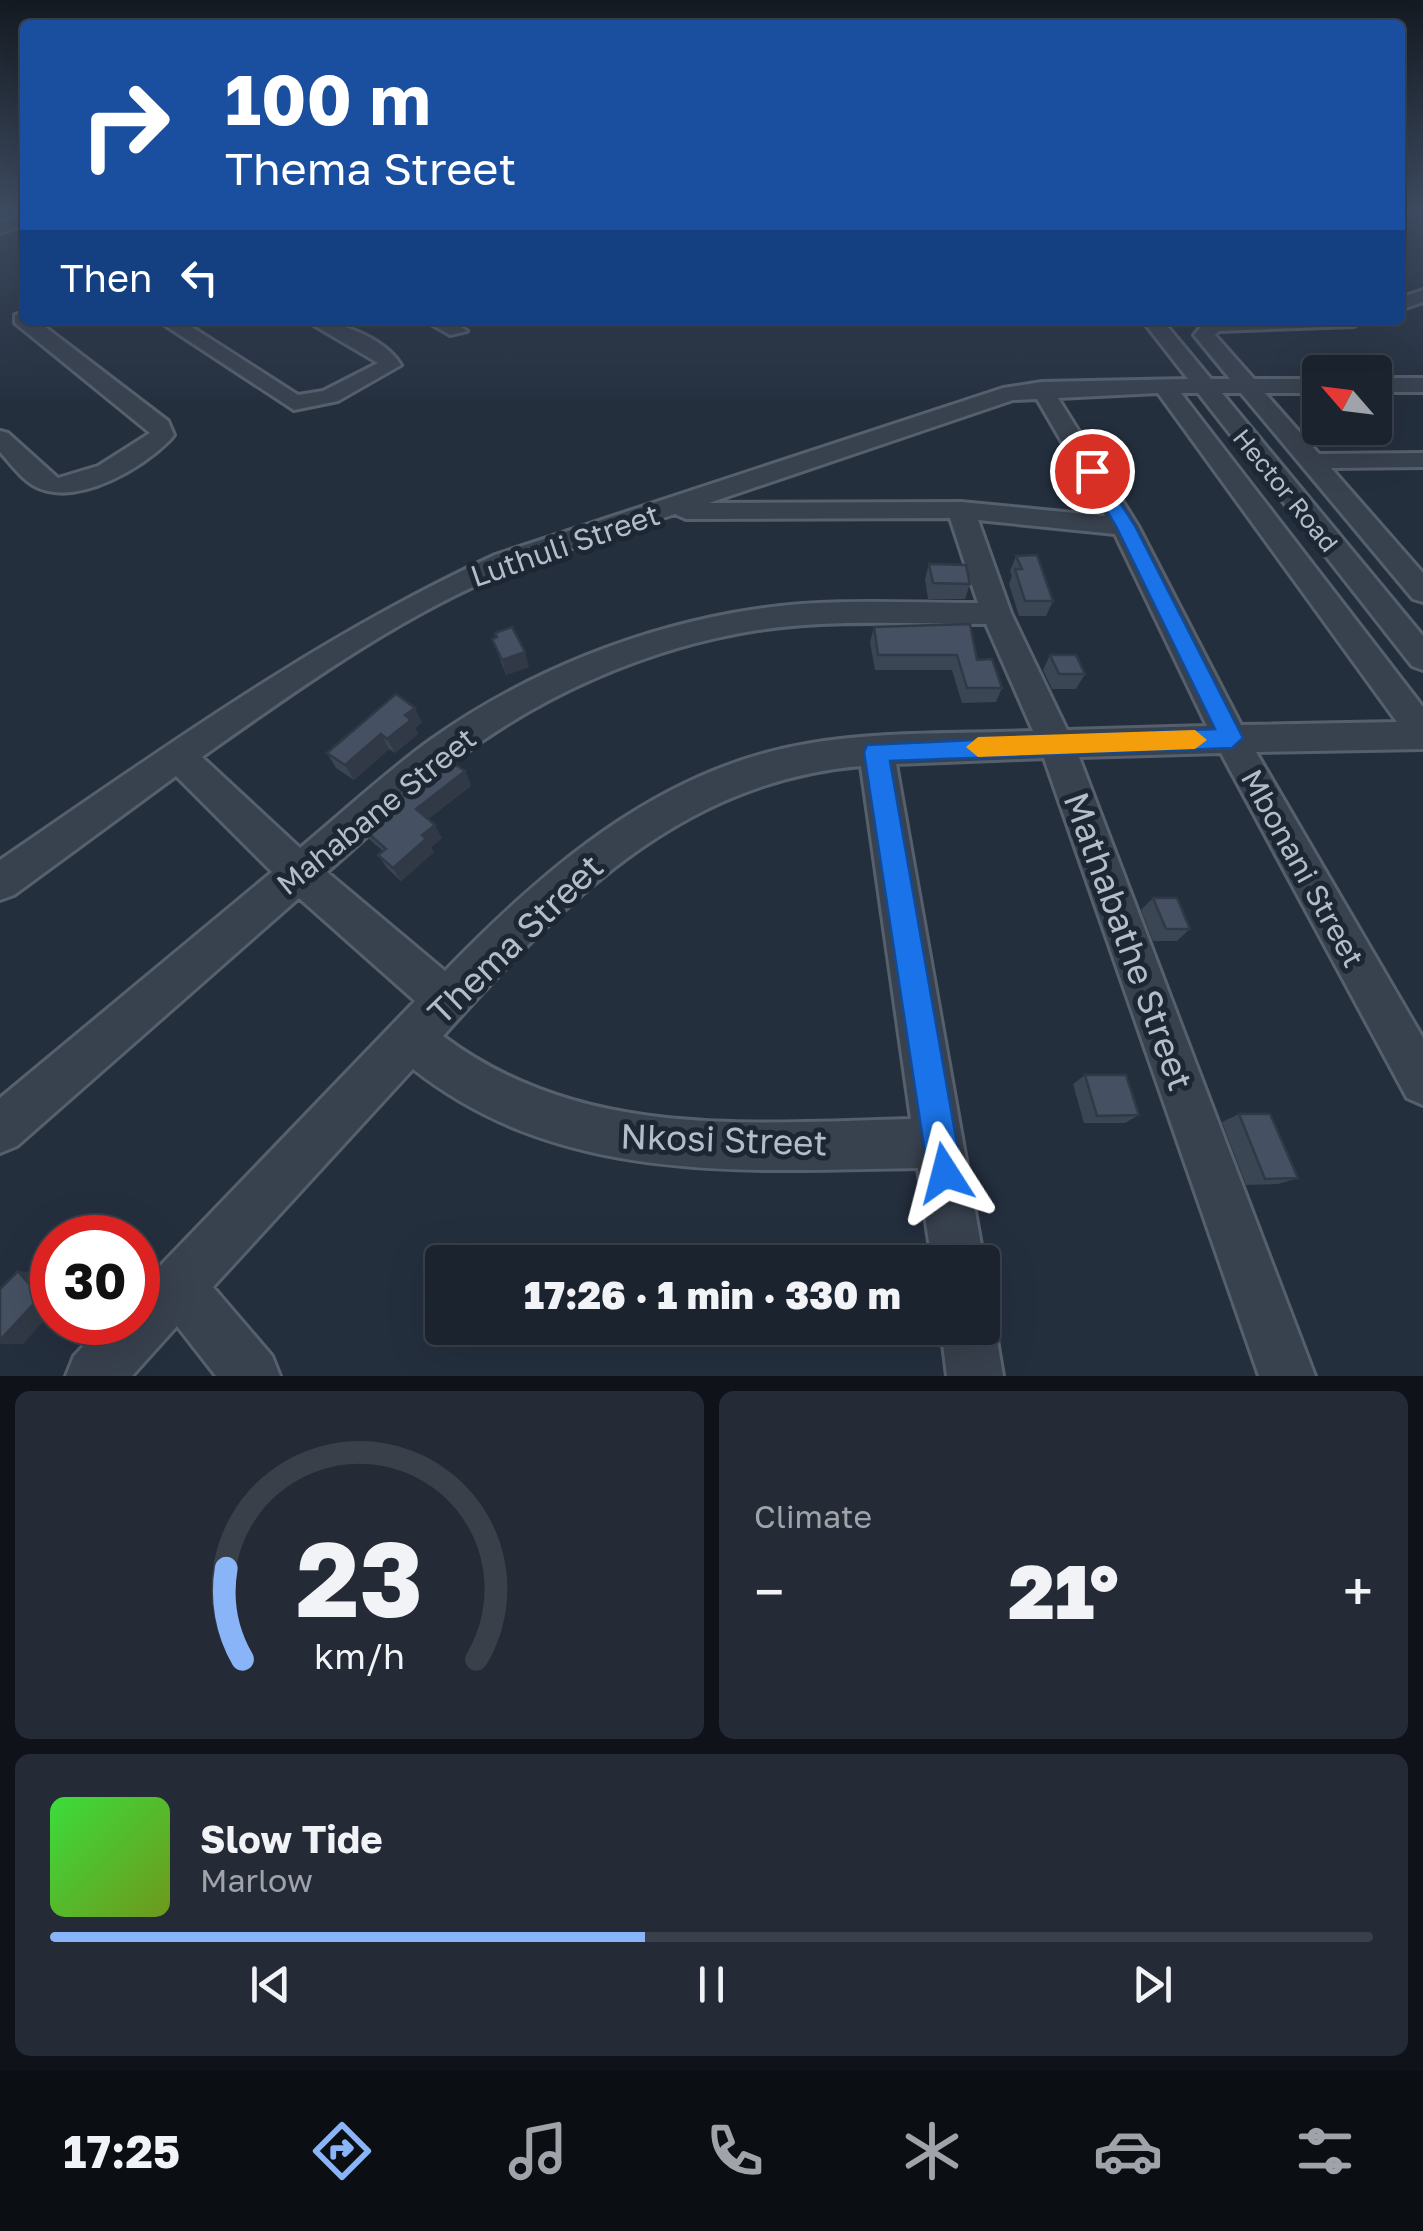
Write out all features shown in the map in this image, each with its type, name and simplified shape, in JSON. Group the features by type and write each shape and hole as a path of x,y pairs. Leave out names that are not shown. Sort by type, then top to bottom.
{"street":[{"path":"0,438 46,482 58,486 126,462 162,436 160,426 20,325"},
{"path":"175,325 294,403 322,399 390,366 385,356 325,325"},
{"path":"444,325 457,331"},
{"name":"Hector Road","path":"1156,325 1423,658"},
{"name":"Hector Road","path":"1213,325 1204,330 1207,340 1423,592"},
{"path":"1392,385 1423,385"},
{"name":"Hector Road","path":"1164,386 1423,734"},
{"name":"Luthuli Street","path":"0,882 323,655 442,589 505,562 994,397 1042,389 1302,386"},
{"name":"Mbonani Street","path":"1042,389 1126,526 1232,738 1423,1082"},
{"path":"1308,462 1423,460"},
{"path":"661,511 961,510 1126,526"},
{"name":"Mathabathe Street","path":"961,510 996,613 1056,744 1287,1376"},
{"name":"Mahabane Street","path":"0,1129 440,752 496,714 558,682 664,640 762,619 996,613"},
{"name":"Thema Street","path":"94,1376 446,1000 589,862 680,804 723,783 795,759 876,752 1423,734"},
{"path":"876,752 956,1245"},
{"path":"180,758 299,873 446,1000"},
{"name":"Nkosi Street","path":"410,1039 480,1089 611,1136 700,1144 941,1143"},
{"path":"178,1286 252,1376"},
{"path":"970,1345 975,1376"}],"building":[{"path":"1037,555 1053,601 1025,601 1015,569 1022,569 1016,556"},
{"path":"929,564 966,565 970,584 933,583"},
{"path":"970,624 977,660 992,659 1002,688 967,688 957,655 878,655 874,627"},
{"path":"512,627 525,652 502,660 492,639 497,637 495,633"},
{"path":"1050,655 1076,655 1085,674 1059,674"},
{"path":"396,694 415,708 405,715 411,720 387,739 381,734 345,765 327,753"},
{"path":"442,756 465,771 416,809 435,825 422,835 426,839 393,868 378,855 386,849 360,826"},
{"path":"1153,898 1177,898 1190,929 1166,929"},
{"path":"1085,1075 1126,1075 1139,1115 1097,1116"},
{"path":"1239,1114 1270,1114 1298,1178 1265,1179"},
{"path":"18,1271 30,1285 30,1308 0,1340 0,1289"}],"slow traffic":[{"path":"978,747 1195,740"}],"route":[{"path":"945,1173 876,752 1232,738 1126,526 1092,471"}]}
